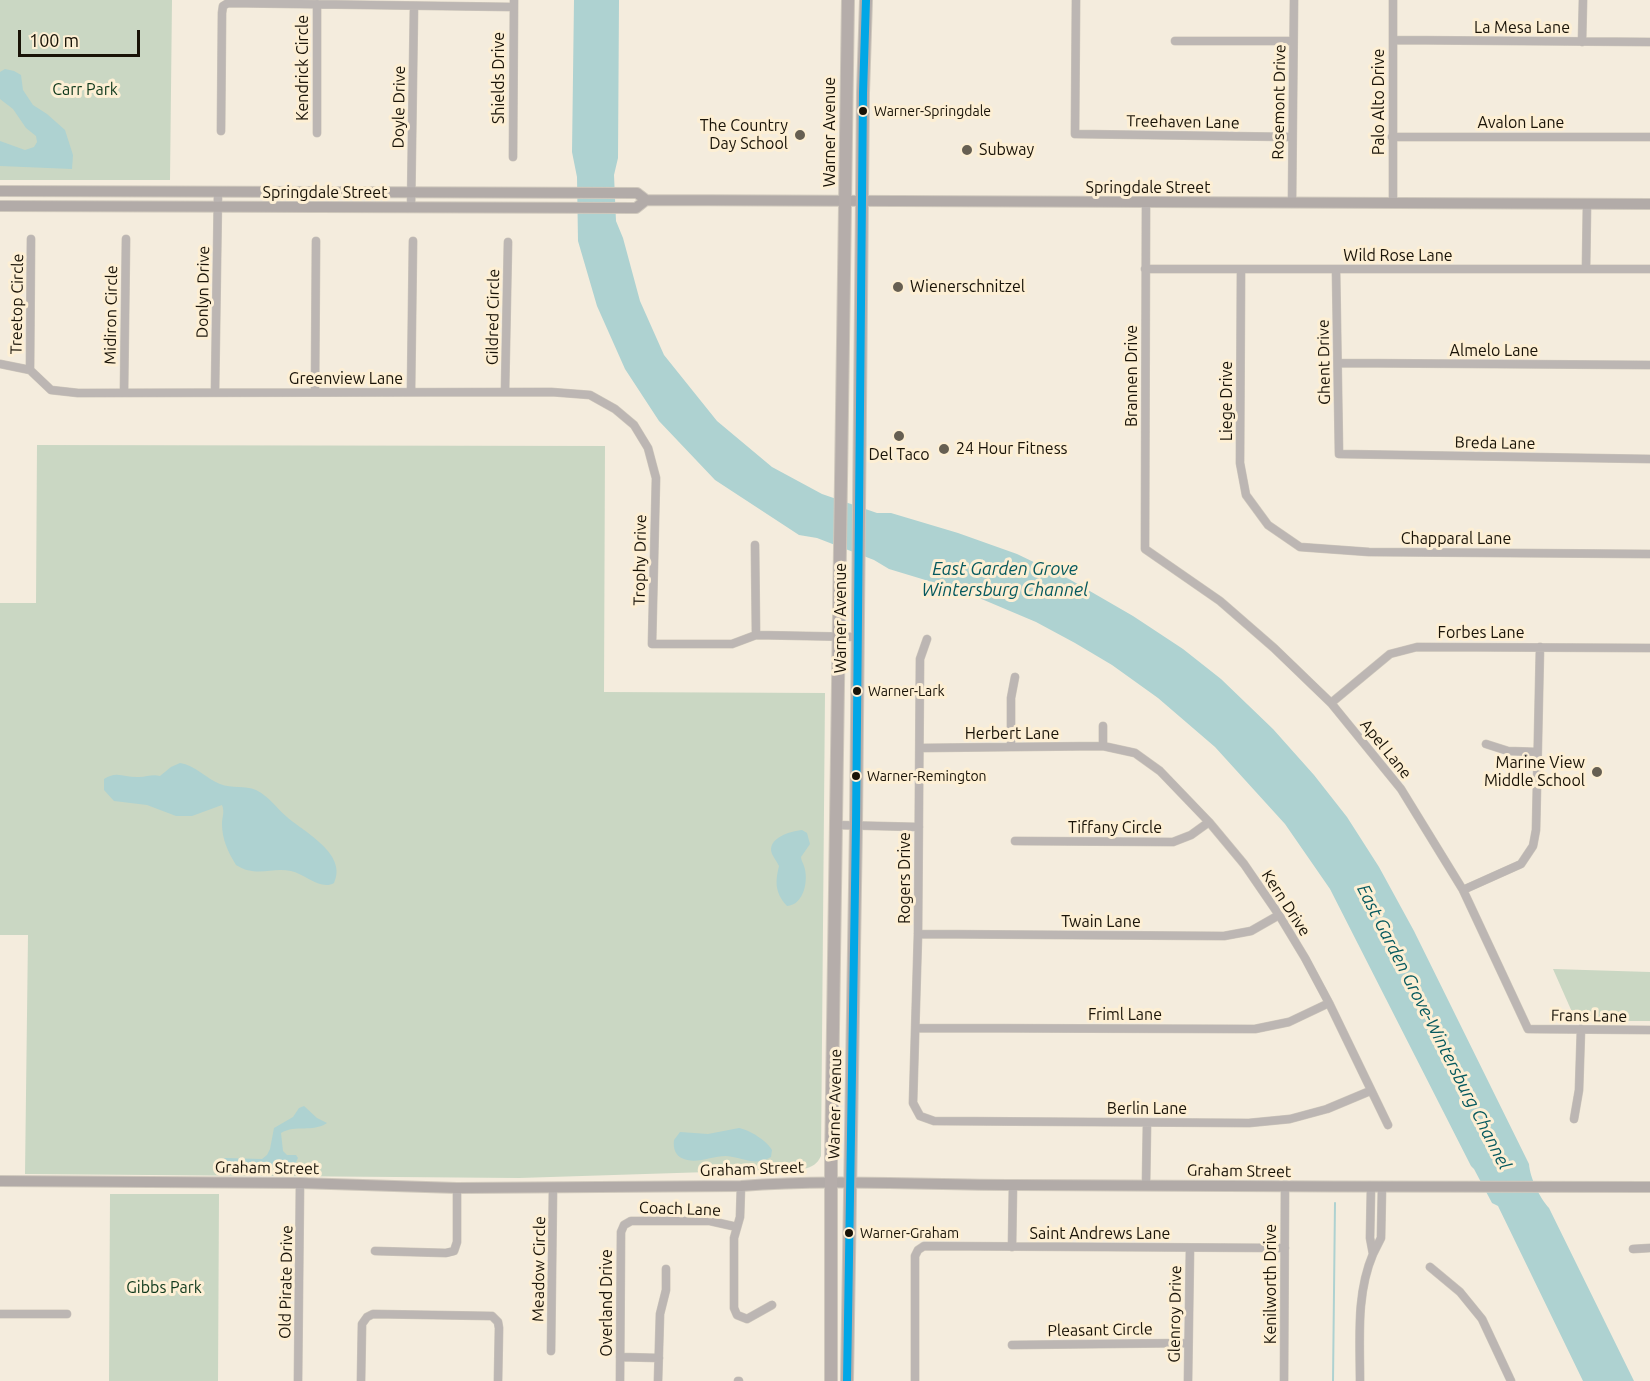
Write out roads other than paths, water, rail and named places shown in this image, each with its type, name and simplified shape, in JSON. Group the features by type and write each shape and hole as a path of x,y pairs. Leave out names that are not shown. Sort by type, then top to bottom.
{"main road":[{"name":"Warner Avenue","path":"831,1381 831,1182 848,0"},
{"name":"Warner Avenue","path":"848,1381 866,0"},
{"path":"847,28 854,47 854,90 863,93"},
{"path":"842,408 859,409"},
{"path":"842,464 848,464 851,470 852,488 859,506"}],"street":[{"name":"Treehaven Lane","path":"1076,0 1075,134 1292,137"},
{"name":"Rosemont Drive","path":"1292,203 1294,0"},
{"name":"Palo Alto Drive","path":"1393,0 1393,203"},
{"path":"1582,42 1583,0"},
{"path":"221,131 224,6 228,3 414,6 513,3"},
{"name":"Shields Drive","path":"513,3 513,157"},
{"name":"Kendrick Circle","path":"317,4 317,133"},
{"name":"Doyle Drive","path":"411,208 414,6"},
{"name":"La Mesa Lane","path":"1393,40 1650,42"},
{"path":"1175,41 1293,42"},
{"name":"Avalon Lane","path":"1392,137 1650,137"},
{"name":"Springdale Street","path":"0,191 637,193 646,200 1650,204"},
{"name":"Donlyn Drive","path":"214,392 218,193"},
{"name":"Springdale Street","path":"0,206 636,208 646,200"},
{"name":"Brannen Drive","path":"1145,549 1146,203"},
{"path":"1587,204 1587,269"},
{"name":"Treetop Circle","path":"30,370 31,238"},
{"name":"Midiron Circle","path":"124,392 126,239"},
{"path":"315,392 316,241"},
{"path":"411,393 413,241"},
{"name":"Gildred Circle","path":"506,392 508,242"},
{"name":"Wild Rose Lane","path":"1145,268 1650,269"},
{"name":"Liege Drive","path":"1241,269 1240,463 1246,495 1268,525"},
{"name":"Ghent Drive","path":"1336,269 1339,454"},
{"name":"Almelo Lane","path":"1338,363 1650,365"},
{"path":"0,364 30,370"},
{"name":"Greenview Lane","path":"30,370 51,390 78,393 551,392 590,395 615,409 634,426 648,448 656,478"},
{"name":"Breda Lane","path":"1339,454 1650,459"},
{"name":"Trophy Drive","path":"656,478 652,644 732,644 756,635"},
{"name":"Chapparal Lane","path":"1268,525 1300,547 1369,552 1650,554"},
{"path":"755,545 756,635 857,637"},
{"name":"Apel Lane","path":"1145,549 1220,602 1274,648 1331,703 1401,789 1463,890 1528,1029"},
{"name":"Rogers Drive","path":"920,1116 913,1103 917,1028 920,659 927,639"},
{"name":"Forbes Lane","path":"1331,703 1390,654 1417,647 1650,648"},
{"path":"1463,890 1521,864 1533,846 1536,830 1540,647"},
{"path":"1011,747 1011,698 1015,677"},
{"path":"1103,726 1103,746"},
{"path":"1486,744 1508,751 1537,752"},
{"name":"Herbert Lane","path":"920,748 1103,746"},
{"name":"Kern Drive","path":"1103,746 1135,753 1160,771 1209,822 1244,864 1305,958 1388,1125"},
{"name":"Tiffany Circle","path":"1015,841 1173,842 1191,835 1209,822"},
{"path":"836,825 919,827"},
{"name":"Twain Lane","path":"918,934 1224,936 1251,931 1279,915"},
{"name":"Friml Lane","path":"917,1028 1255,1029 1289,1022 1329,1003"},
{"name":"Frans Lane","path":"1528,1029 1650,1030"},
{"path":"1574,1119 1580,1090 1581,1029"},
{"name":"Berlin Lane","path":"920,1116 934,1121 1248,1123 1290,1119 1327,1109 1370,1091"},
{"path":"1146,1184 1147,1123"},
{"name":"Graham Street","path":"0,1181 300,1183 457,1188 741,1186 786,1182 1650,1187"},
{"name":"Old Pirate Drive","path":"298,1381 300,1183"},
{"path":"1012,1247 1013,1185"},
{"path":"741,1186 734,1238 734,1308 737,1315 747,1319 772,1305"},
{"name":"Kenilworth Drive","path":"1284,1381 1285,1186"},
{"path":"1360,1381 1361,1297 1367,1267 1373,1254 1370,1238 1376,1187"},
{"path":"375,1251 454,1251 457,1232 457,1188"},
{"name":"Meadow Circle","path":"551,1351 553,1188"},
{"name":"Coach Lane","path":"624,1225 631,1221 710,1221 737,1227"},
{"name":"Overland Drive","path":"620,1381 621,1232 624,1225"},
{"name":"Saint Andrews Lane","path":"915,1381 915,1256 924,1246 1285,1248"},
{"name":"Glenroy Drive","path":"1188,1381 1190,1248"},
{"path":"1633,1249 1650,1248"},
{"path":"1430,1267 1460,1292 1482,1319 1511,1381"},
{"path":"658,1381 660,1314 666,1290 666,1269"},
{"path":"0,1314 67,1314"},
{"path":"361,1381 362,1324 367,1317 373,1314 492,1316 498,1322 499,1328 498,1381"},
{"name":"Pleasant Circle","path":"1012,1345 1188,1343"},
{"path":"620,1357 659,1358"}],"water":[{"name":"East Garden Grove Wintersburg Channel","path":"574,0 619,0 618,158 614,175 616,221 623,238 640,301 664,355 717,421 772,467 822,494 877,513 891,513 958,533 1017,554 1069,579 1133,616 1183,649 1221,679 1273,729 1347,817 1379,867 1414,931 1529,1164 1536,1188 1549,1208 1634,1381 1583,1381 1498,1206 1492,1203 1471,1166 1330,889 1285,824 1215,747 1158,698 1112,665 1036,622 965,592 889,569 874,560 817,538 799,535 715,480 659,421 625,369 597,306 578,241 577,177 572,152"},
{"path":"5,69 21,75 23,90 33,105 65,130 73,155 72,169 0,166 0,141 25,150 34,147 37,142 36,136 26,128 13,109 0,99 0,72"},
{"path":"180,763 191,766 220,784 256,790 265,796 330,853 337,872 334,883 318,884 291,871 257,872 236,865 223,835 222,805 192,816 176,816 147,805 114,801 104,790 104,779 109,776 160,776"},
{"path":"802,830 807,833 810,844 801,857 806,878 804,891 798,901 787,906 778,892 779,866 771,848 781,836"},
{"path":"304,1106 317,1118 327,1123 316,1128 292,1129 281,1133 283,1151 287,1155 296,1155 298,1158 292,1171 287,1173 281,1167 275,1166 263,1174 231,1173 217,1169 218,1163 225,1158 262,1159 270,1149 274,1128 293,1117 299,1108"},
{"path":"739,1128 753,1133 766,1143 772,1150 771,1157 759,1161 726,1156 694,1161 681,1158 675,1151 674,1140 680,1132 708,1134"}],"waterway":[{"path":"1333,1381 1335,1203"}],"place":[{"name":"Warner-Springdale","path":"863,111"},
{"name":"The Country Day School","path":"800,135"},
{"name":"Subway","path":"967,150"},
{"name":"Wienerschnitzel","path":"898,287"},
{"name":"Del Taco","path":"899,436"},
{"name":"24 Hour Fitness","path":"944,449"},
{"name":"Warner-Lark","path":"857,691"},
{"name":"Marine View Middle School","path":"1597,772"},
{"name":"Warner-Remington","path":"856,776"},
{"name":"Warner-Graham","path":"849,1233"}],"park label":[{"name":"Carr Park","path":"85,90"},
{"name":"Gibbs Park","path":"164,1288"}],"water label":[{"name":"East Garden Grove-Wintersburg Channel","path":"1434,1027"}]}
